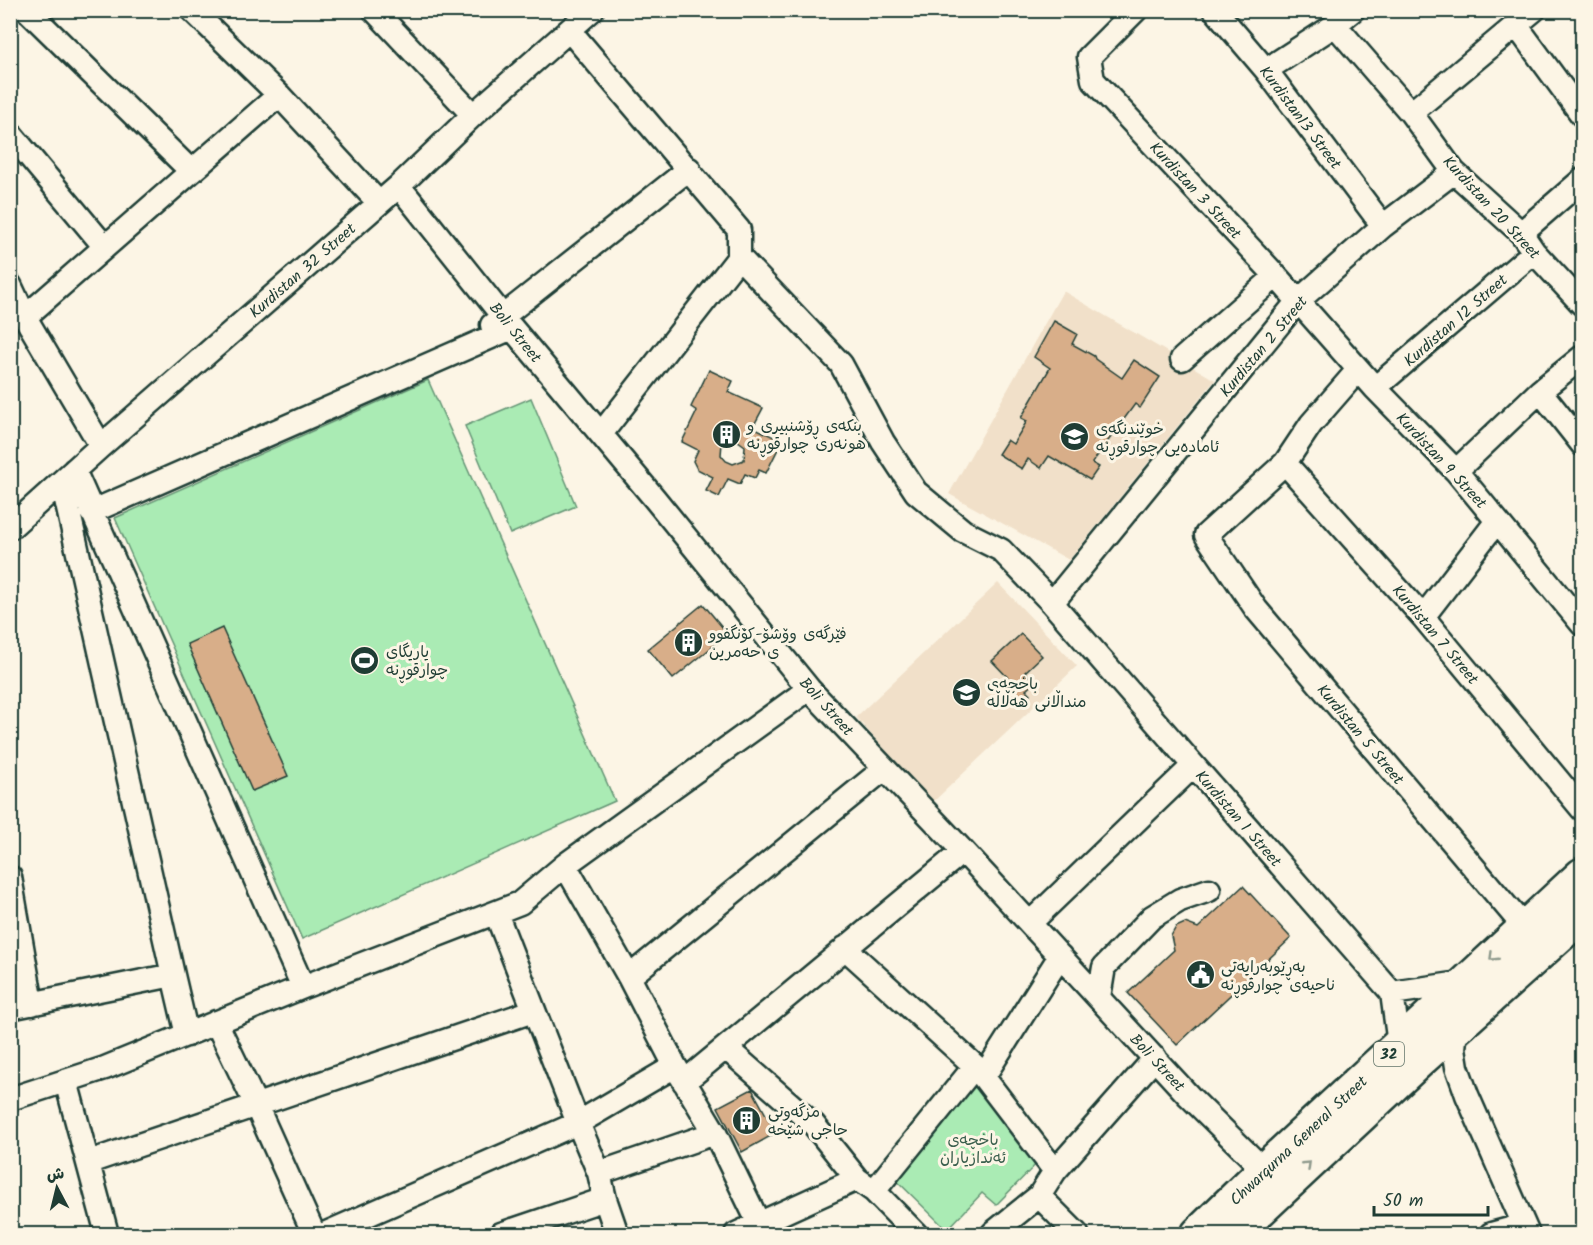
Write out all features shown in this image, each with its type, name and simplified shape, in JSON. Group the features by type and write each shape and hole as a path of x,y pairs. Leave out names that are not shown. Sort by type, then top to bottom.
{"highway":[{"name":"Chwarqurna General Street","path":"1198,1234 1264,1182 1409,1053 1467,982 1582,875"},
{"name":"Chwarqurna General Street","path":"1409,1053 1462,1021 1582,915"},
{"name":"Chwarqurna General Street","path":"1234,1234 1264,1182"}],"street":[{"path":"27,10 191,171"},
{"path":"192,10 279,95 380,203"},
{"path":"374,10 473,115"},
{"name":"Kurdistan 32 Street","path":"14,515 68,476 380,203 473,115 592,10"},
{"name":"Kurdistan 3 Street","path":"1136,10 1089,57 1093,80 1298,301"},
{"name":"Kurdistan13 Street","path":"1215,10 1266,70 1383,226"},
{"path":"1266,70 1335,26 1353,10"},
{"path":"1411,113 1534,10"},
{"path":"1516,25 1582,115"},
{"name":"Kurdistan 20 Street","path":"1335,26 1411,113 1454,172 1521,233 1534,252 1582,304"},
{"path":"570,31 739,230 739,257 601,434"},
{"path":"25,317 279,95"},
{"path":"10,133 105,247"},
{"path":"91,512 455,353 507,322 689,169"},
{"name":"Kurdistan 2 Street","path":"1052,603 1298,301 1383,226 1454,172"},
{"path":"1521,233 1582,180"},
{"name":"Boli Street","path":"399,186 507,322 809,688 1099,997 1264,1182"},
{"name":"Kurdistan 12 Street","path":"1375,388 1534,252"},
{"name":"Kurdistan 1 Street","path":"739,257 841,364 883,442 916,492 963,531 1001,550 1052,603 1392,993"},
{"path":"1182,359 1276,276"},
{"path":"10,285 25,317 101,446"},
{"name":"Kurdistan 9 Street","path":"1298,301 1358,370 1456,471 1582,624"},
{"path":"1456,471 1540,391 1582,357"},
{"path":"1285,463 1311,424 1358,370"},
{"path":"1540,391 1582,444"},
{"name":"Kurdistan 5 Street","path":"1285,463 1206,535 1256,609 1524,927"},
{"name":"Kurdistan 7 Street","path":"1285,463 1423,617 1582,808"},
{"path":"68,476 91,512 303,987"},
{"path":"68,476 187,1035"},
{"path":"1423,617 1497,521"},
{"path":"10,1100 187,1035 303,987 520,903 565,865 809,688"},
{"path":"1030,923 1193,766"},
{"path":"629,977 884,769"},
{"path":"324,1234 578,1123 679,1074 726,1048 963,851"},
{"path":"565,865 629,977 679,1074 714,1133 761,1229"},
{"path":"10,877 21,1006 173,975"},
{"path":"1099,997 1104,967 1144,924 1180,900 1209,890"},
{"path":"496,914 599,1173 616,1234"},
{"path":"845,948 980,1071 1055,1171"},
{"path":"736,1234 761,1229 866,1185 980,1071 1060,956"},
{"path":"1467,982 1392,993 1409,1053 1442,1066 1467,1095"},
{"path":"89,1162 533,1011"},
{"path":"1462,1021 1454,1048 1457,1067 1526,1230 1491,1234"},
{"path":"216,1022 314,1234"},
{"path":"726,1048 814,1125 866,1185 916,1234"},
{"path":"988,1234 1039,1196 1055,1171 1155,1058"},
{"path":"66,1081 107,1234"},
{"path":"599,1173 714,1133"},
{"path":"1039,1196 1077,1234"},
{"path":"501,1234 605,1199"}],"shaded area":[{"name":"خوێندنگەی ئامادەیی چوارقوڕنە","path":"1063,291 1215,380 1069,560 949,494"},
{"name":"باخچەی منداڵانی هەڵاڵە","path":"998,583 1077,666 932,803 856,717"}],"green space":[{"name":"یاریگای چوارقوڕنە","path":"428,380 615,801 302,939 115,518"},
{"path":"531,398 576,506 510,534 465,426"},
{"name":"باخچەی ئەندازیاران","path":"973,1083 1045,1155 996,1205 982,1193 947,1230 887,1171"}],"building":[{"path":"1054,321 1077,334 1072,344 1094,356 1122,378 1134,360 1160,377 1140,408 1135,404 1092,463 1099,467 1090,480 1049,456 1041,468 1028,459 1022,469 998,454 1007,440 1013,444 1027,421 1021,418 1050,368 1034,357"},
{"name":"بنکەی ڕۆشنبیری و هونەری چوارقوڕنە","path":"709,370 733,381 728,392 763,408 753,427 782,441 766,473 759,470 755,478 745,474 740,484 728,479 719,497 706,491 713,477 697,469 693,461 698,450 682,442 697,411 691,407","holes":["734,438 745,446 744,460 733,464 721,455 722,443"]},
{"name":"فێرگەی وۆشۆ-کۆنگفوو ی حەمرین","path":"703,604 728,634 673,679 648,649"},
{"path":"222,628 288,776 252,791 187,644"},
{"path":"1021,634 1042,656 1025,672 1034,683 1026,690 1030,694 1019,704 1016,701 1014,704 1004,694 1014,684 992,661"},
{"name":"بەڕێوبەرایەتی ناحیەی چوارقوڕنە","path":"1243,886 1291,938 1177,1045 1128,993 1174,950 1171,936 1176,927 1185,923 1198,928"},
{"name":"مزگەوتی حاجی شێخە","path":"752,1089 776,1133 742,1152 718,1107"}],"place":[{"name":"بنکەی ڕۆشنبیری و هونەری چوارقوڕنە","path":"726,434"},
{"name":"خوێندنگەی ئامادەیی چوارقوڕنە","path":"1075,437"},
{"name":"فێرگەی وۆشۆ-کۆنگفوو ی حەمرین","path":"688,642"},
{"name":"یاریگای چوارقوڕنە","path":"365,660"},
{"name":"باخچەی منداڵانی هەڵاڵە","path":"966,692"},
{"name":"بەڕێوبەرایەتی ناحیەی چوارقوڕنە","path":"1200,975"},
{"name":"مزگەوتی حاجی شێخە","path":"747,1120"}]}
